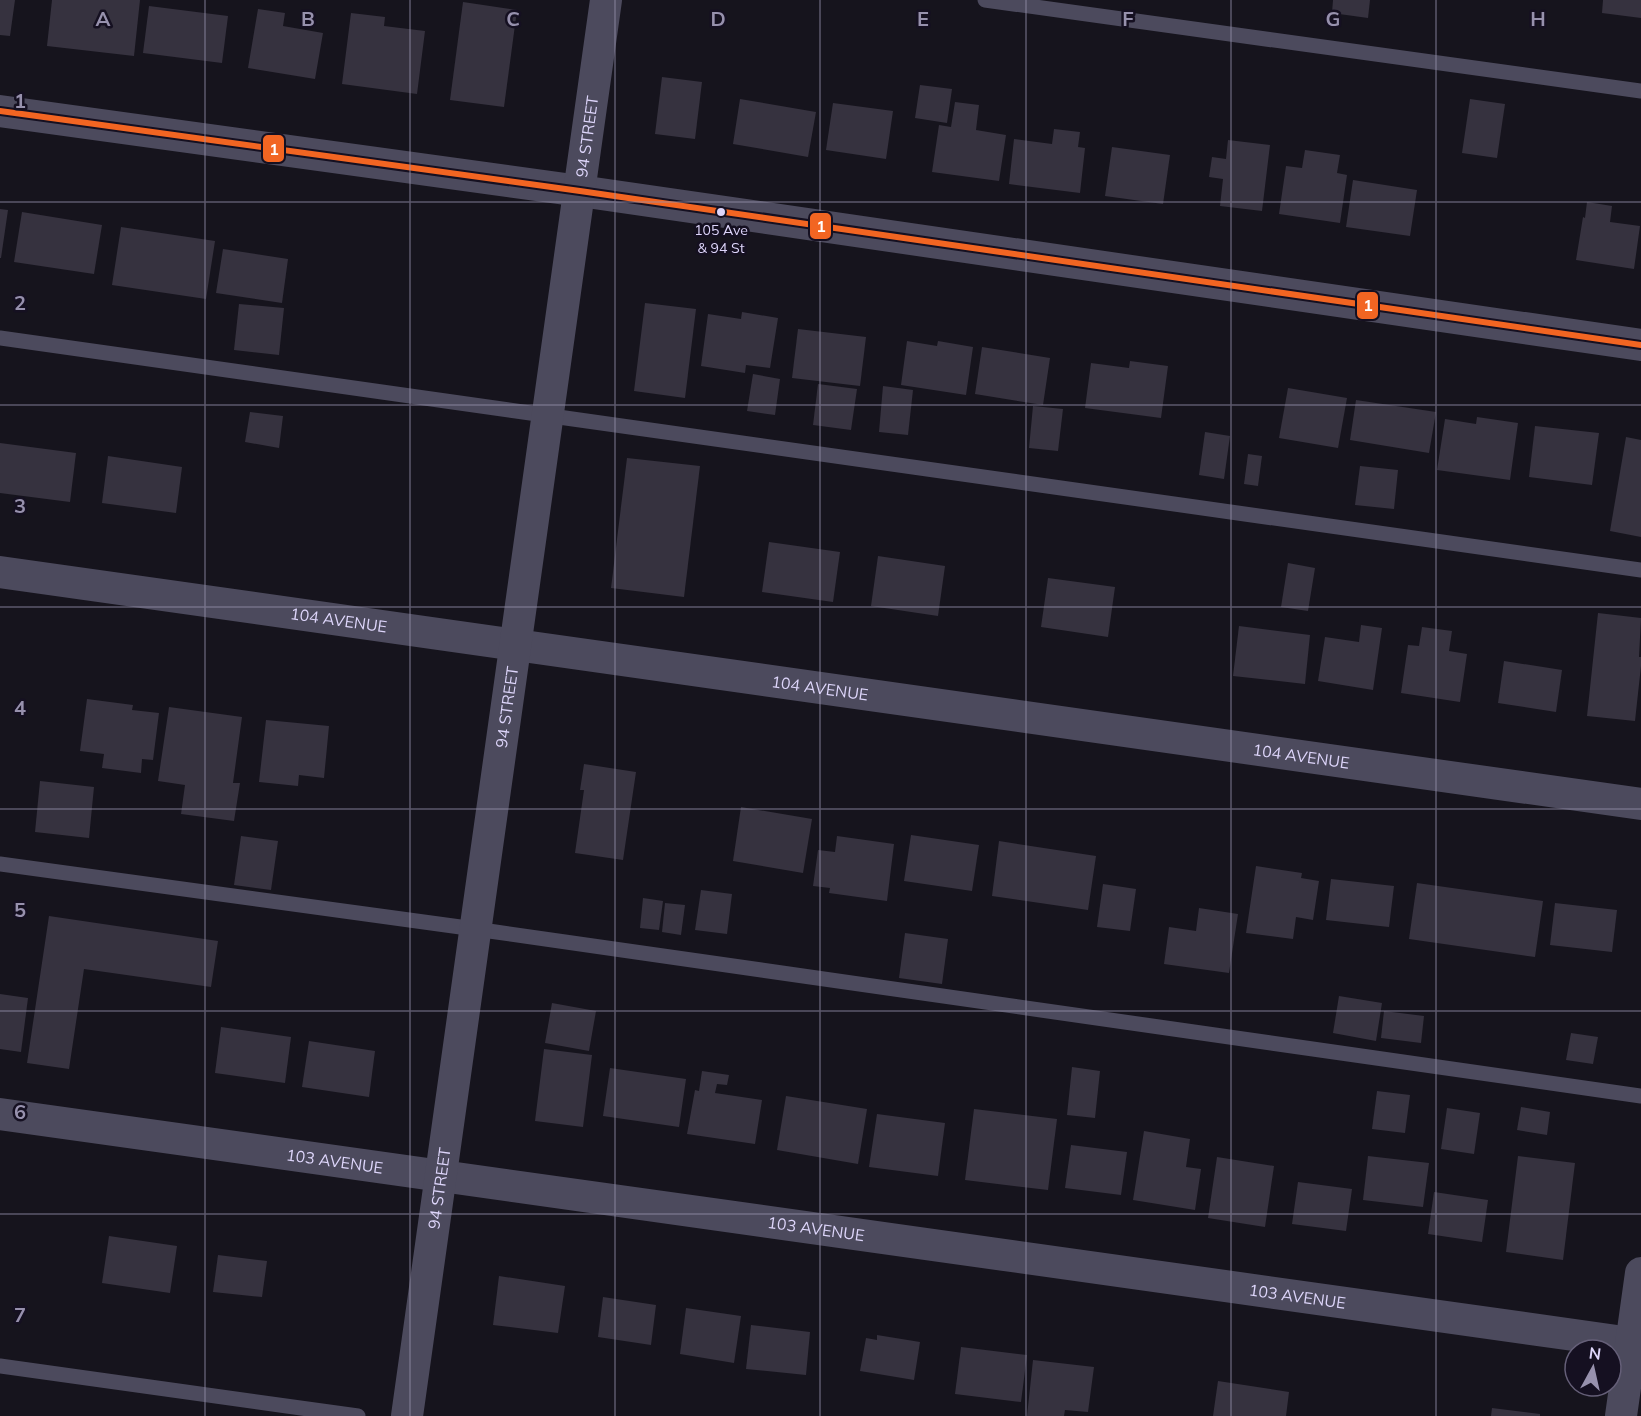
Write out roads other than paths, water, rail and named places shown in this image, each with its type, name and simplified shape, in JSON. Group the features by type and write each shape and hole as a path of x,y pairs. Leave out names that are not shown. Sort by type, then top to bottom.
{"street":[{"name":"94 STREET","path":"407,1416 606,0"},
{"path":"0,111 1641,345"},
{"name":"104 AVENUE","path":"0,572 1641,804"},
{"name":"103 AVENUE","path":"0,1114 1631,1343"},
{"path":"1621,1416 1640,1288"}],"lane":[{"path":"985,0 1641,91"},
{"path":"0,338 1641,570"},
{"path":"0,864 475,929 1641,1096"},
{"path":"0,1366 358,1416"}],"place":[{"name":"105 Ave & 94 St","path":"721,212"}]}
